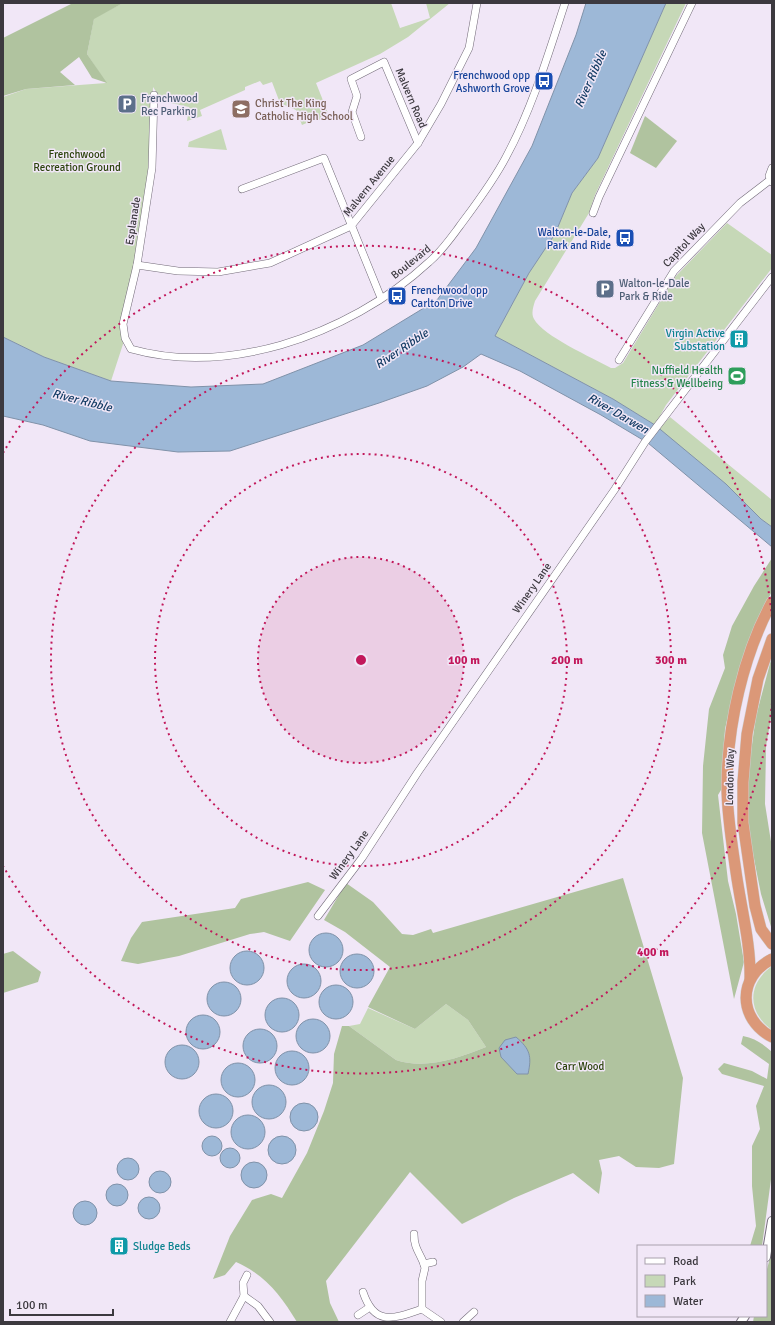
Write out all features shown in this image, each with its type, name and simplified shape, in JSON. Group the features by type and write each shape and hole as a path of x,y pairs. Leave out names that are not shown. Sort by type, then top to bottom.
{"highway":[{"name":"London Way","path":"772,602 764,617 748,661 732,721 727,787 736,872 749,946 750,980 746,992 746,1003 749,1014 755,1024 763,1032 772,1037"},
{"name":"London Way","path":"772,639 758,679 747,734 743,782 742,823 755,906 761,929 772,944"},
{"path":"750,980 756,971 772,959"}],"street":[{"name":"Malvern Avenue","path":"137,265 178,271 218,272 270,263 351,226 418,143 441,104 469,48 477,3"},
{"name":"Boulevard","path":"131,349 156,356 185,358 223,357 259,351 326,329 381,298 429,263 441,250 484,194 516,136 545,63 565,3"},
{"path":"593,213 599,197 692,3"},
{"name":"Malvern Road","path":"361,137 352,112 358,96 351,79 384,62 418,143"},
{"name":"Esplanade","path":"131,349 125,338 123,324 137,265 152,168 154,95"},
{"path":"242,189 324,158 381,298"},
{"name":"Capitol Way","path":"619,360 674,271 740,203 771,181 769,174 772,168"},
{"name":"Winery Lane","path":"318,916 362,858 418,772 616,489 646,440 772,277"},
{"path":"767,1251 772,1221"},
{"path":"414,1234 414,1243 417,1253 424,1264 422,1281 422,1310"},
{"path":"424,1264 433,1262"},
{"path":"230,1322 244,1296 243,1283 247,1275"},
{"path":"363,1292 367,1309 378,1318 387,1321 422,1310 441,1322"},
{"path":"244,1296 258,1306 270,1322"},
{"path":"358,1315 367,1309"},
{"path":"463,1322 474,1312"}],"green space":[{"path":"73,3 123,3 94,19 87,54 107,83 92,78 79,57 60,72 75,85 26,89 3,96 3,38"},
{"name":"Frenchwood Recreation Ground","path":"123,3 391,3 400,28 430,18 426,3 450,3 408,37 380,54 316,83 330,118 311,121 302,125 296,110 280,103 272,82 263,85 260,81 245,87 245,90 200,110 202,116 187,121 189,107 157,100 157,93 153,87 151,175 123,324 125,338 111,381 44,357 3,337 3,97 26,89 106,83 87,54 94,18"},
{"path":"666,3 686,3 595,195 589,213 535,301 532,313 539,326 547,332 581,353 611,368 615,368 623,363 675,277 727,223 772,255 772,268 666,405 655,425 613,399 495,336 529,273 555,234 572,193 598,158"},
{"path":"645,116 677,141 656,168 630,153"},
{"path":"221,129 227,150 188,147 189,142"},
{"path":"670,417 772,500 772,527 761,519 726,484 659,429"},
{"path":"772,558 772,591 751,635 738,673 725,729 721,790 718,795 728,881 736,914 744,962 734,999 702,833 703,766 709,709 725,668 723,655 732,626 754,586"},
{"path":"772,656 772,712 766,746 765,804 772,848 772,930 761,894 749,834 748,773 756,716"},
{"name":"Carr Wood","path":"623,878 683,1078 674,1164 659,1168 636,1167 619,1156 599,1160 602,1173 599,1194 573,1173 514,1198 462,1224 410,1172 326,1281 330,1303 339,1322 297,1322 278,1294 264,1279 236,1262 225,1275 213,1279 230,1236 252,1200 271,1194 282,1198 307,1153 324,1111 333,1083 334,1054 342,1026 349,1026 396,1060 407,1063 430,1063 453,1059 486,1047 468,1020 446,1004 415,1029 368,1007 390,967 345,932 324,920 346,883 373,902 402,934 413,935 431,929 433,933"},
{"path":"308,882 325,890 290,941 264,932 250,934 179,956 138,964 121,961 131,938 142,922 235,908 241,899"},
{"path":"13,951 41,972 38,982 3,993 3,954"},
{"path":"772,966 772,1030 758,1015 754,1007 753,998 754,989 758,981"},
{"path":"446,1004 468,1020 486,1047 453,1059 430,1063 407,1063 396,1060 349,1026 360,1024 368,1008 415,1029"},
{"path":"743,1036 751,1038 772,1052 772,1172 762,1245 750,1245 756,1226 752,1186 752,1146 760,1129 756,1106 764,1086 722,1074 718,1069 724,1063 752,1071 767,1079 769,1064 741,1044"},
{"path":"772,1250 772,1322 753,1322 754,1317 767,1317 767,1269"}],"water":[{"path":"586,3 666,3 598,158 572,193 555,234 529,273 495,336 613,399 655,425 726,484 761,519 772,527 772,547 648,443 601,415 520,371 481,354 463,367 427,386 230,451 178,452 90,441 43,425 3,416 3,337 44,357 111,381 191,387 263,384 363,345 437,300 476,248 532,146 576,35"},
{"path":"326,933 338,938 343,950 338,962 326,967 314,962 309,950 314,938"},
{"path":"247,951 259,956 264,968 259,980 247,985 235,980 230,968 235,956"},
{"path":"357,954 369,959 374,971 369,983 357,988 345,983 340,971 345,959"},
{"path":"304,964 316,969 321,981 316,993 304,998 292,993 287,981 292,969"},
{"path":"224,982 236,987 241,999 236,1011 224,1016 212,1011 207,999 212,987"},
{"path":"336,985 348,990 353,1002 348,1014 336,1019 324,1014 319,1002 324,990"},
{"path":"282,998 294,1003 299,1015 294,1027 282,1032 270,1027 265,1015 270,1003"},
{"path":"203,1015 215,1020 220,1032 215,1044 203,1049 191,1044 186,1032 191,1020"},
{"path":"313,1019 325,1024 330,1036 325,1048 313,1053 301,1048 296,1036 301,1024"},
{"path":"260,1029 272,1034 277,1046 272,1058 260,1063 248,1058 243,1046 248,1034"},
{"path":"516,1037 529,1053 530,1062 528,1074 517,1074 501,1057 499,1048 505,1040"},
{"path":"182,1045 194,1050 199,1062 194,1074 182,1079 170,1074 165,1062 170,1050"},
{"path":"292,1051 304,1056 309,1068 304,1080 292,1085 280,1080 275,1068 280,1056"},
{"path":"238,1063 250,1068 255,1080 250,1092 238,1097 226,1092 221,1080 226,1068"},
{"path":"269,1085 281,1090 286,1102 281,1114 269,1119 257,1114 252,1102 257,1090"},
{"path":"216,1094 228,1099 233,1111 228,1123 216,1128 204,1123 199,1111 204,1099"},
{"path":"304,1103 314,1107 318,1117 314,1127 304,1131 294,1127 290,1117 294,1107"},
{"path":"248,1115 260,1120 265,1132 260,1144 248,1149 236,1144 231,1132 236,1120"},
{"path":"212,1136 219,1139 222,1146 219,1153 212,1156 205,1153 202,1146 205,1139"},
{"path":"282,1136 292,1140 296,1150 292,1160 282,1164 272,1160 268,1150 272,1140"},
{"path":"230,1148 237,1151 240,1158 237,1165 230,1168 223,1165 220,1158 223,1151"},
{"path":"124,1158 132,1158 139,1165 139,1173 132,1180 124,1180 117,1173 117,1165"},
{"path":"254,1162 263,1166 267,1175 263,1184 254,1188 245,1184 241,1175 245,1166"},
{"path":"156,1171 164,1171 171,1178 171,1186 164,1193 156,1193 149,1186 149,1178"},
{"path":"113,1184 121,1184 128,1191 128,1199 121,1206 113,1206 106,1199 106,1191"},
{"path":"149,1197 157,1200 160,1208 157,1216 149,1219 141,1216 138,1208 141,1200"},
{"path":"85,1201 93,1205 97,1213 93,1221 85,1225 77,1221 73,1213 77,1205"}],"place":[{"name":"Frenchwood opp Ashworth Grove","path":"544,81"},
{"name":"Frenchwood Rec Parking","path":"127,104"},
{"name":"Christ The King Catholic High School","path":"241,109"},
{"name":"Walton-le-Dale, Park and Ride","path":"625,238"},
{"name":"Walton-le-Dale Park & Ride","path":"605,289"},
{"name":"Frenchwood opp Carlton Drive","path":"397,296"},
{"name":"Virgin Active Substation","path":"739,339"},
{"name":"Nuffield Health Fitness & Wellbeing","path":"737,376"},
{"name":"Sludge Beds","path":"119,1246"}],"water label":[{"name":"River Ribble","path":"591,79"},
{"name":"River Ribble","path":"402,349"},
{"name":"River Ribble","path":"82,401"},
{"name":"River Darwen","path":"618,414"}]}
